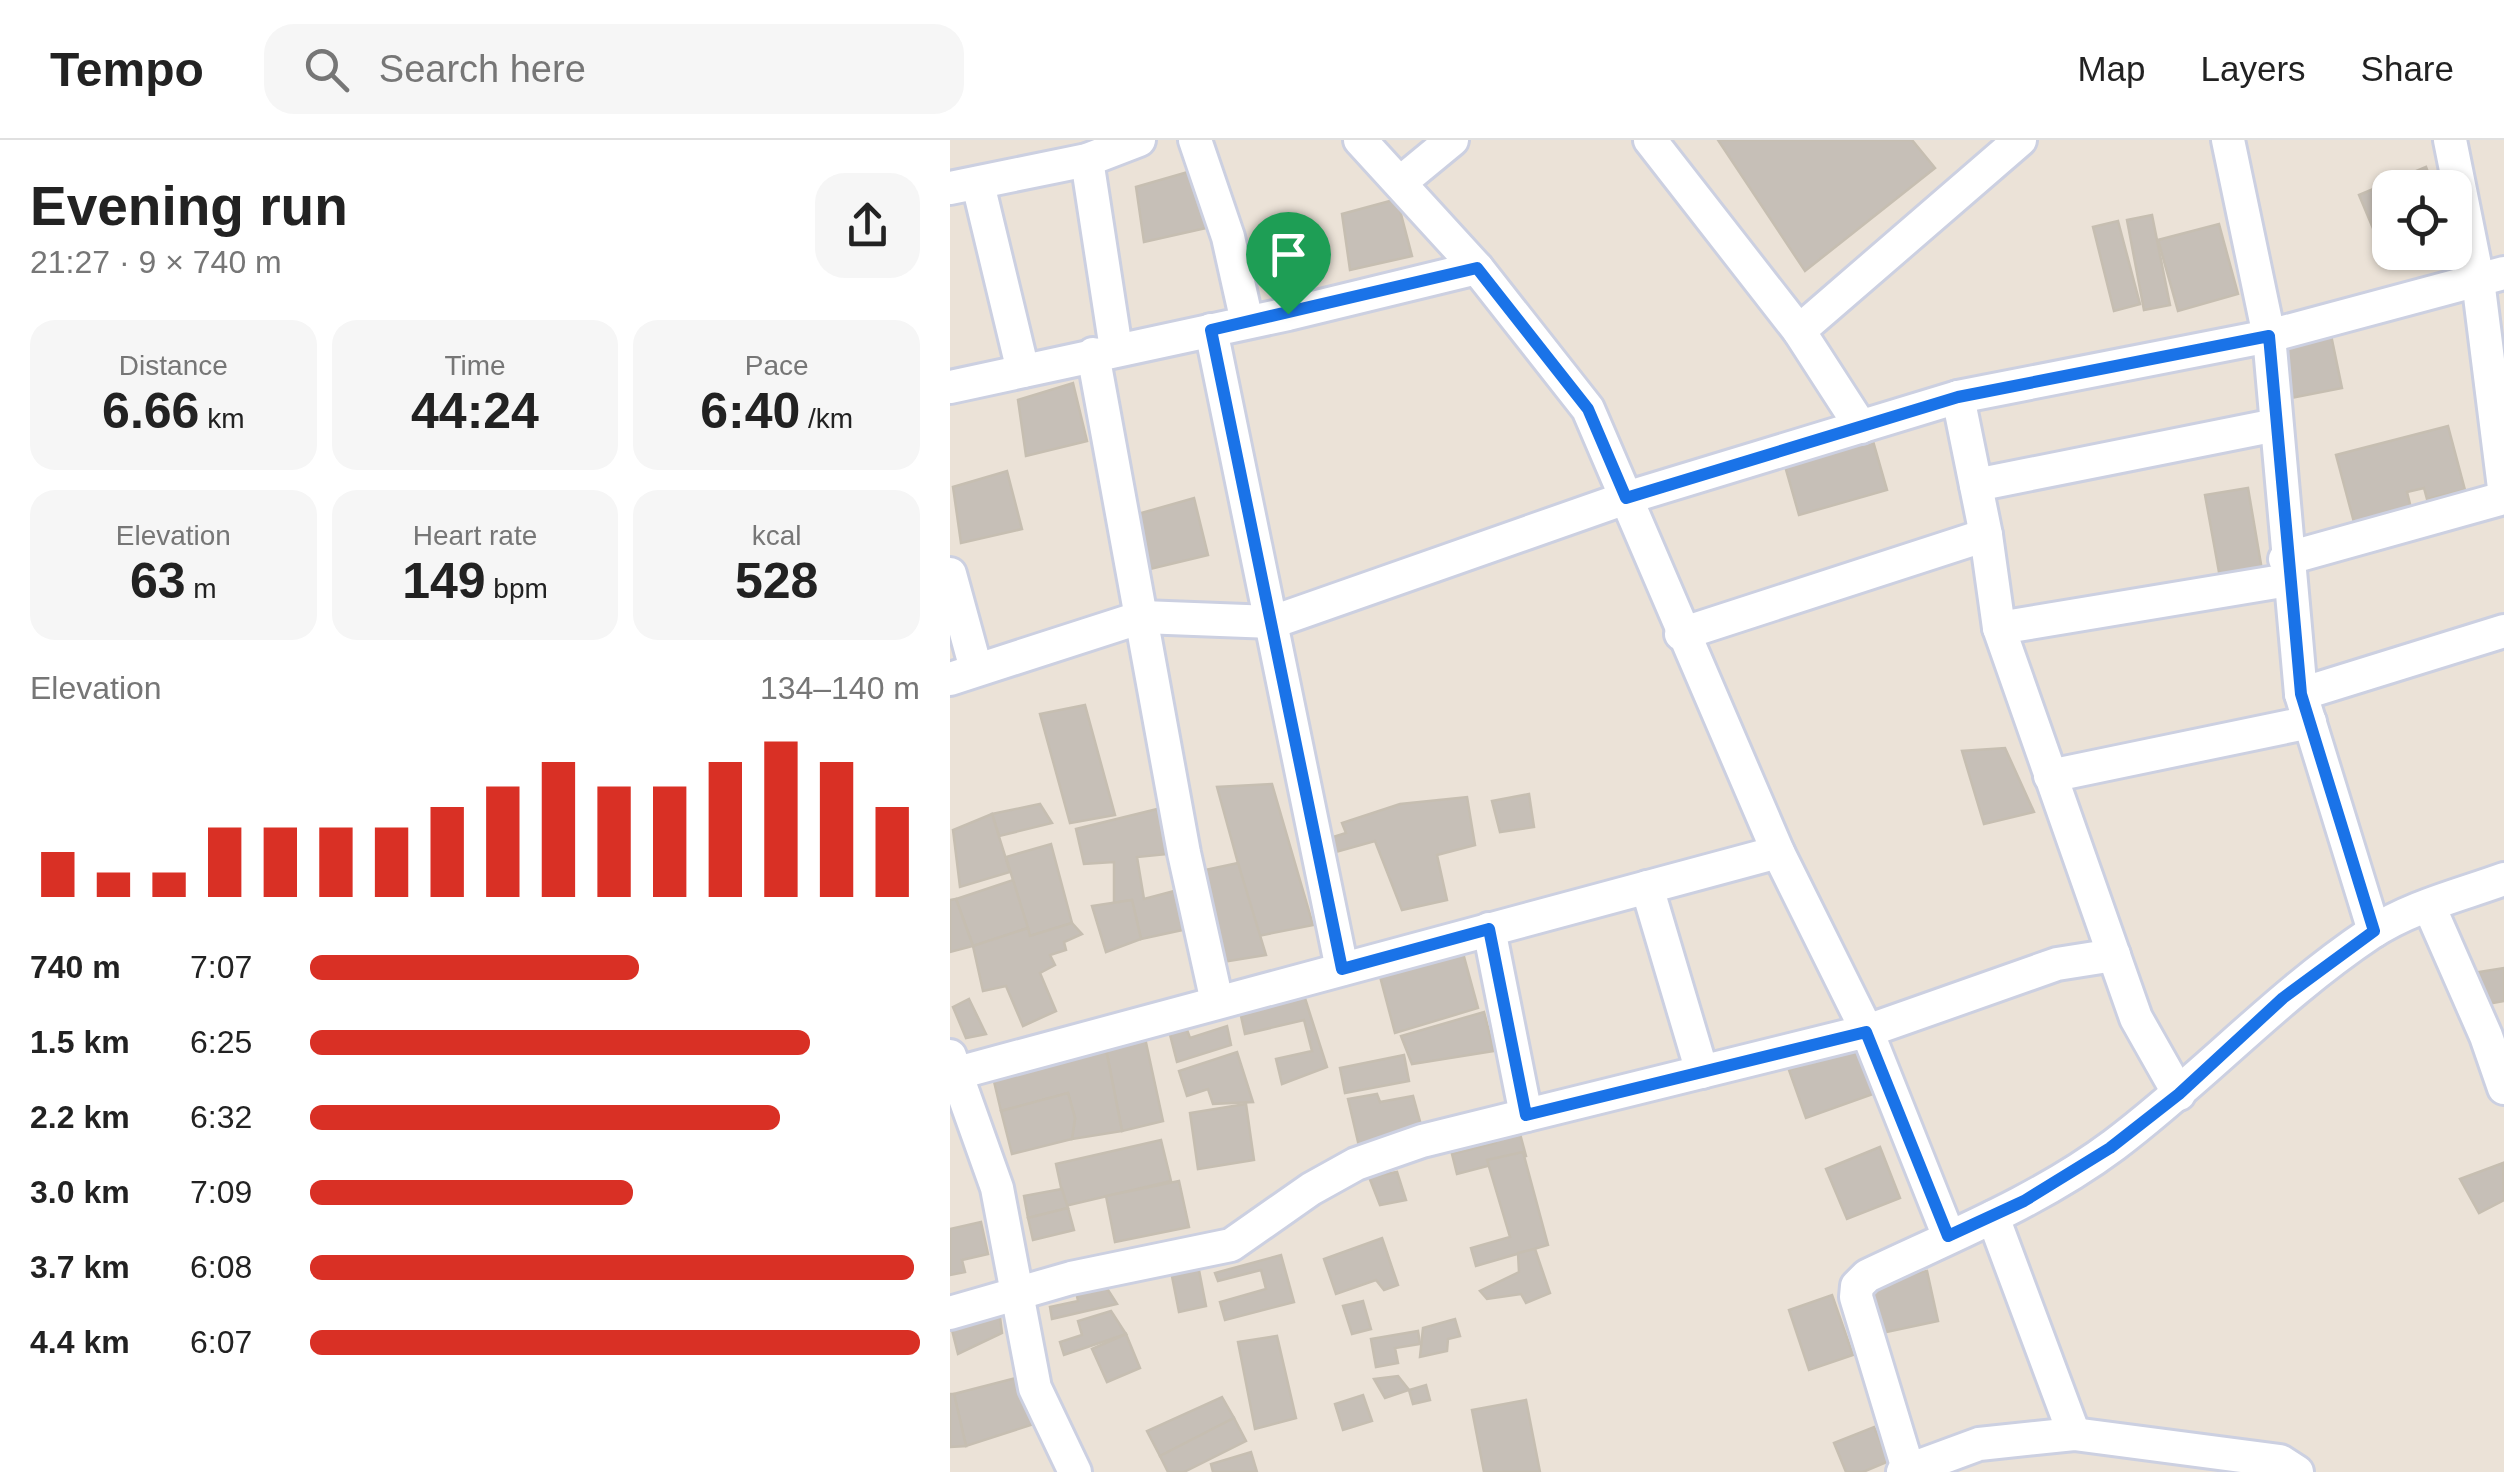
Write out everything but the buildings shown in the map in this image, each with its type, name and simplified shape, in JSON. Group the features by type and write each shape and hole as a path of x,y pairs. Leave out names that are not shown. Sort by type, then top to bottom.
{"street":[{"path":"1022,371 964,186 1087,160 1139,140"},
{"path":"1195,140 1228,236 1247,322"},
{"path":"1360,140 1477,268 1588,409 1681,634 1778,852 1866,1032 1948,1236"},
{"path":"1401,182 1452,140"},
{"path":"1800,331 2020,140"},
{"path":"2228,140 2269,336 2287,570 2305,708 2374,931"},
{"path":"2450,140 2491,276 2504,488"},
{"path":"1666,144 1800,331 1861,426"},
{"path":"1087,160 1104,352 1142,616 1184,853 1217,1002"},
{"path":"950,386 1477,268"},
{"path":"950,574 963,674 1142,616 1273,622 1626,498 1958,397 2269,336 2491,276"},
{"path":"1211,330 1342,969"},
{"path":"1958,397 1986,535 1998,628 2136,1018 2179,1094"},
{"path":"1976,486 2276,426"},
{"path":"1998,628 2287,570 2504,498"},
{"path":"1681,634 1986,535"},
{"path":"2050,776 2305,708 2504,631"},
{"path":"1075,1472 1034,1388 997,1188 953,1068 1217,1002 1778,852"},
{"path":"2298,1472 2280,1462 2074,1434 1979,1444 1907,1471 1856,1297 1858,1286 1866,1276 1993,1217 2110,1148 2179,1094 2283,998 2374,931 2504,879"},
{"path":"1648,887 1702,1072"},
{"path":"2429,906 2486,1036 2504,1088"},
{"path":"1489,929 1526,1115"},
{"path":"950,1313 1232,1245 1310,1189 1356,1164 1422,1141 1866,1032 2057,964 2114,955"},
{"path":"1993,1217 2074,1434"}],"route":[{"path":"1477,268 1588,409 1626,498 1958,397 2269,336 2301,694 2374,931 2283,998 2179,1094 2110,1148 2024,1201 1948,1236 1866,1032 1526,1115 1489,929 1342,969 1211,330 1288,314 1477,268"}]}
